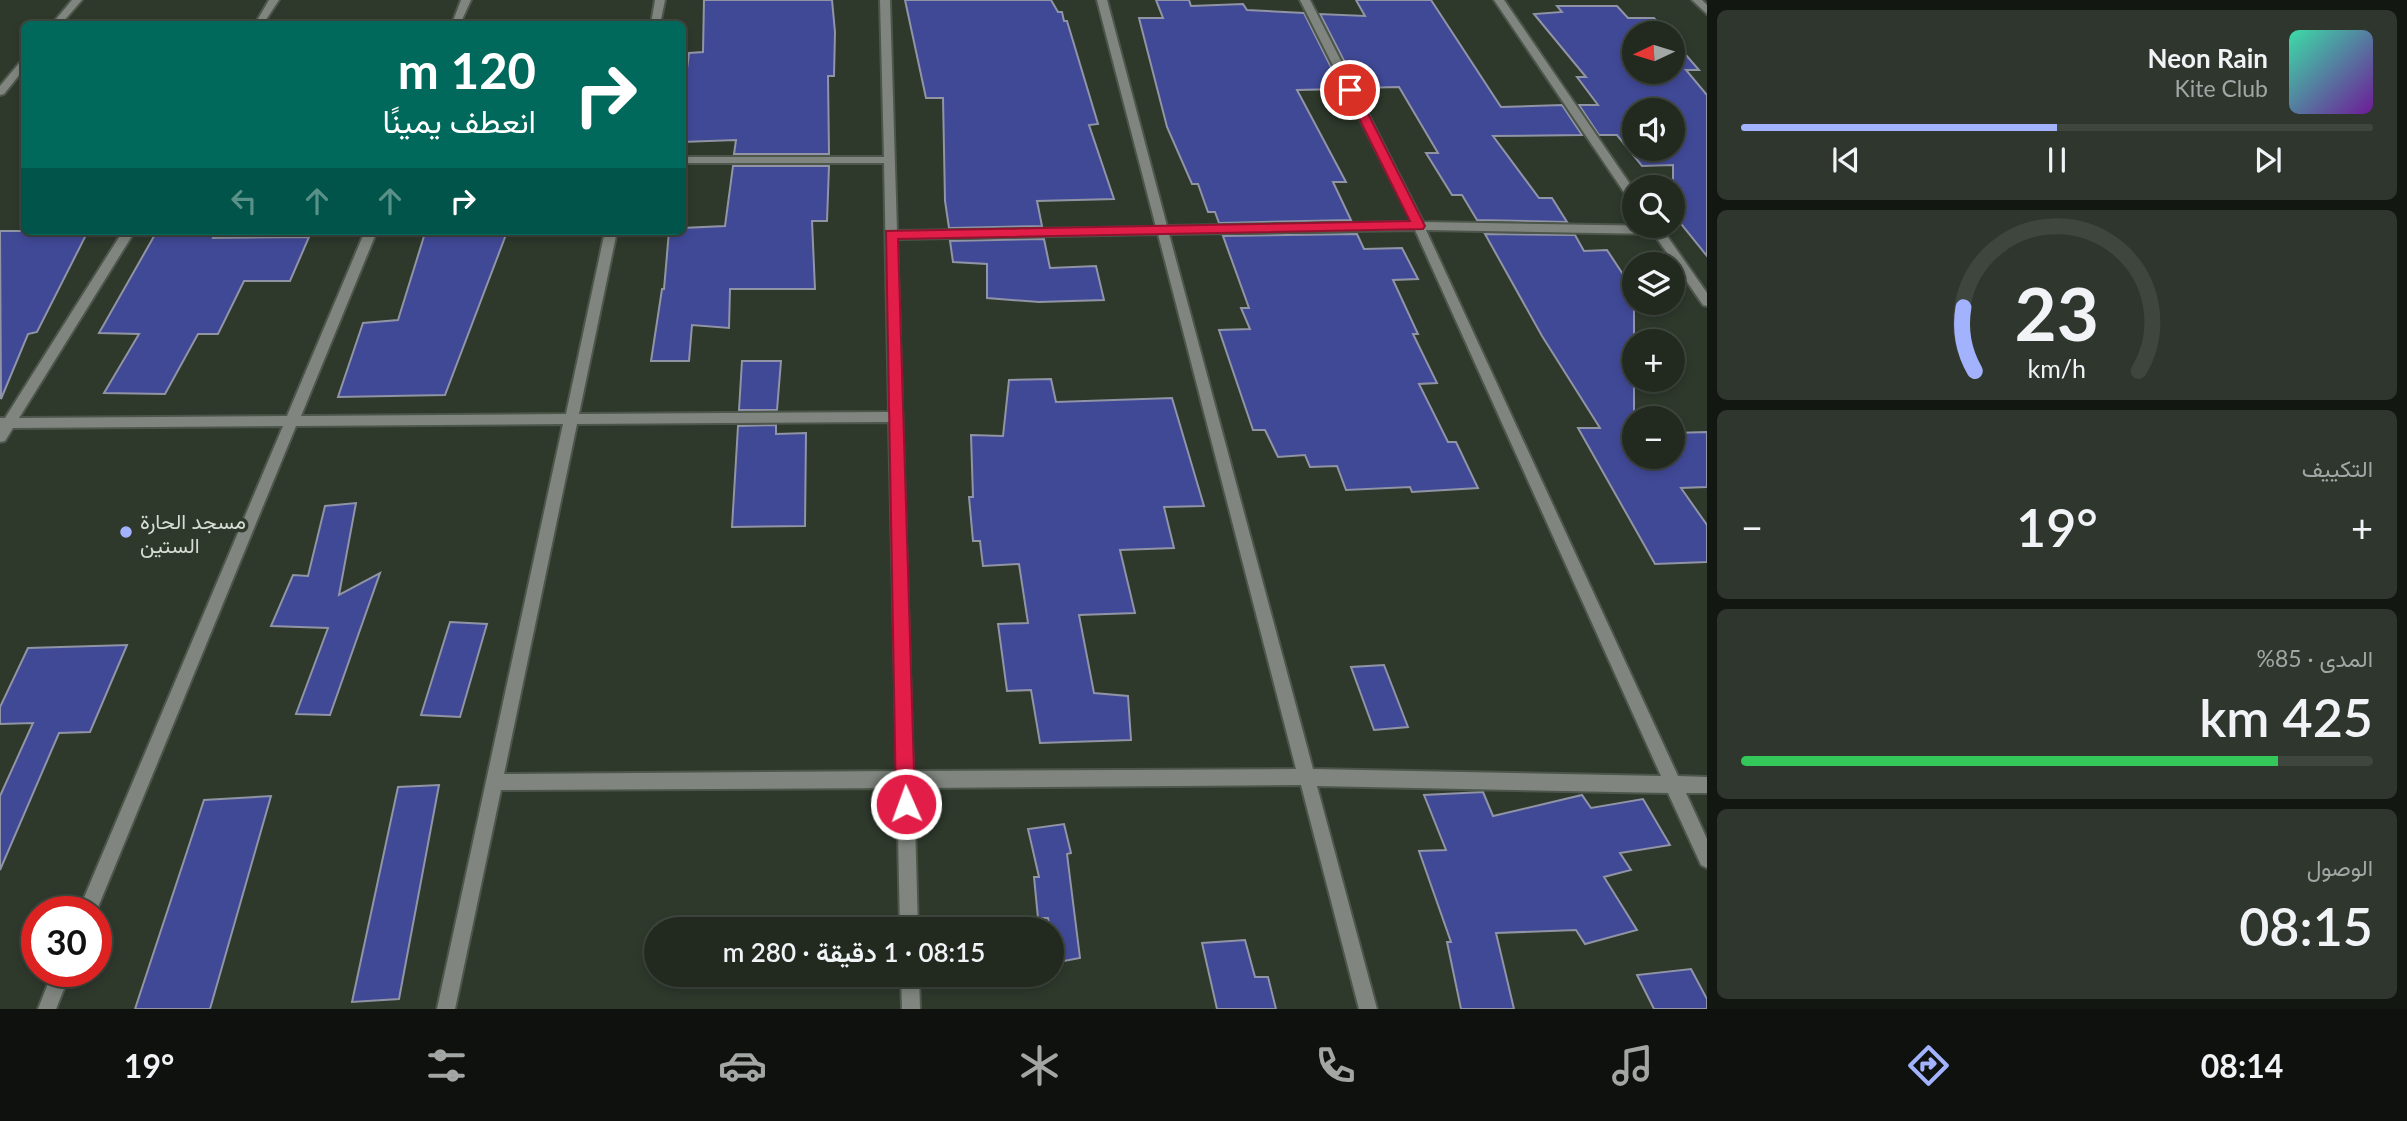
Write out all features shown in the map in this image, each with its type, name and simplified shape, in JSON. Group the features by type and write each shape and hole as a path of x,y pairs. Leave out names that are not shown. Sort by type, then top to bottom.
{"street":[{"path":"59,21 77,0"},
{"path":"261,21 274,0"},
{"path":"457,21 466,0"},
{"path":"656,21 660,0"},
{"path":"885,0 909,917"},
{"path":"1102,0 1368,1009"},
{"path":"1305,0 1419,226 1671,785 1707,859"},
{"path":"1499,0 1622,180"},
{"path":"1697,0 1707,11"},
{"path":"0,92 21,67"},
{"path":"686,160 889,160"},
{"path":"891,234 1419,226 1622,228"},
{"path":"0,437 4,423 126,235"},
{"path":"94,896 368,235"},
{"path":"446,1009 610,235"},
{"path":"1662,238 1707,302"},
{"path":"4,423 895,416"},
{"path":"493,782 1306,777 1707,785"},
{"path":"47,1009 56,987"},
{"path":"910,987 911,1009"}],"building":[{"path":"704,0 832,0 835,32 834,76 828,76 829,154 734,154 736,140 686,142 686,77 689,53 703,52"},
{"path":"905,0 1051,0 1058,12 1062,12 1064,21 1067,21 1098,124 1089,125 1114,199 1037,201 1042,226 949,228 945,201 943,98 926,98"},
{"path":"1156,0 1189,0 1191,6 1243,4 1247,10 1304,13 1342,89 1297,90 1346,182 1333,182 1351,220 1219,223 1215,212 1208,212 1198,184 1192,184 1167,127 1139,18 1163,18"},
{"path":"1356,0 1431,0 1501,107 1562,105 1582,135 1493,136 1539,198 1552,198 1567,222 1477,220 1462,195 1452,195 1426,153 1438,153 1399,87 1358,88 1320,14 1365,16"},
{"path":"1557,6 1617,6 1628,18 1654,18 1657,21 1622,21 1622,84 1685,84 1685,54 1699,70 1686,70 1707,95 1707,256 1685,229 1685,175 1673,175 1673,165 1642,166 1638,161 1685,161 1685,98 1622,98 1622,141 1617,135 1599,135 1579,105 1598,105 1577,77 1586,77 1534,14 1562,12"},
{"path":"733,166 829,166 827,221 812,221 815,289 730,289 729,328 692,325 689,361 651,361 664,289 669,235 686,235 686,228 725,226"},
{"path":"0,231 21,231 21,235 86,235 37,332 28,334 1,399"},
{"path":"1357,234 1364,249 1402,248 1418,279 1393,280 1418,334 1413,334 1437,383 1419,384 1448,442 1456,442 1478,488 1412,492 1410,487 1346,490 1337,466 1310,467 1305,455 1278,457 1265,430 1253,430 1219,330 1250,329 1241,308 1249,308 1223,236"},
{"path":"1485,234 1575,235 1584,251 1607,250 1622,273 1622,315 1634,315 1634,329 1622,329 1622,392 1634,392 1634,406 1622,406 1622,469 1685,469 1685,433 1707,432 1707,487 1681,488 1707,525 1707,562 1655,564 1578,428 1600,428 1542,336"},
{"path":"155,235 214,235 213,238 309,237 290,281 244,281 218,334 198,334 165,394 104,393 139,334 99,333"},
{"path":"424,235 506,235 445,395 338,397 363,323 398,320"},
{"path":"1044,239 1050,268 1096,266 1104,300 1039,302 987,298 987,264 953,262 950,241"},
{"path":"742,361 781,361 777,410 739,410"},
{"path":"1051,379 1056,402 1172,398 1204,506 1164,507 1174,548 1120,550 1135,613 1079,615 1094,693 1128,696 1131,740 1040,743 1031,690 1007,691 998,624 1028,623 1019,564 983,566 980,541 973,541 969,497 973,497 971,435 1003,436 1009,380"},
{"path":"776,425 776,434 806,433 805,526 732,527 738,426"},
{"path":"356,503 339,595 380,573 330,715 296,714 328,628 271,626 293,575 308,576 325,506"},
{"path":"450,622 487,624 460,717 421,715"},
{"path":"127,645 90,732 59,733 0,870 0,796 33,723 0,724 0,707 28,648"},
{"path":"1384,665 1408,727 1374,730 1351,667"},
{"path":"439,785 399,999 352,1002 398,787"},
{"path":"1483,792 1493,816 1582,795 1591,808 1643,799 1670,845 1620,853 1631,870 1604,877 1637,930 1585,944 1576,930 1496,933 1514,1009 1461,1009 1447,942 1451,942 1419,851 1446,850 1424,795"},
{"path":"271,796 210,1009 135,1009 204,800"},
{"path":"1064,824 1071,853 1067,854 1080,958 1064,961 1064,917 1038,917 1034,877 1039,877 1028,829"},
{"path":"1245,940 1255,977 1268,977 1276,1009 1217,1009 1202,943"},
{"path":"1691,969 1707,999 1707,1009 1654,1009 1637,975"}],"place":[{"name":"مسجد الحارة الستين","path":"126,532"}],"route":[{"path":"906,804 891,234 1419,226 1350,90"}]}
